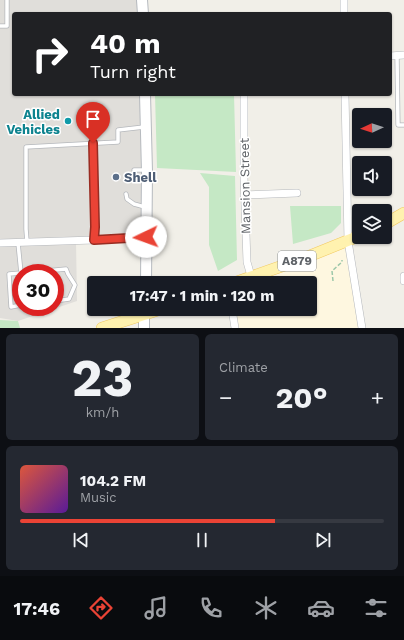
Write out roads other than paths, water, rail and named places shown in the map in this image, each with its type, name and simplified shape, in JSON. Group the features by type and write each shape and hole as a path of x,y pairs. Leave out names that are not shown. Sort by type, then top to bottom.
{"main road":[{"path":"142,0 143,12"},
{"path":"145,96 146,276"},
{"path":"392,220 404,213"},
{"name":"A879","path":"252,276 302,259 352,239"},
{"path":"102,328 134,316"},
{"path":"144,316 144,328"}],"street":[{"path":"344,0 344,12"},
{"name":"Mansion Street","path":"244,96 246,262 252,276"},
{"path":"345,96 348,240 362,328"},
{"path":"244,195 297,193"},
{"path":"0,243 146,237"},
{"path":"404,276 404,281"},
{"path":"233,316 235,328"}],"lane":[{"path":"0,26 7,26 7,0"},
{"path":"397,56 398,125 404,125"},
{"path":"27,242 26,146 118,142 118,130 146,127"},
{"path":"93,143 94,240"},
{"path":"134,170 146,170"},
{"path":"126,194 127,199 134,204 146,208"},
{"path":"18,243 20,264"},
{"path":"64,269 66,269 75,285 69,299 64,299"},
{"path":"12,274 9,274 12,307"}],"place":[{"name":"Allied Vehicles","path":"68,121"},
{"name":"Shell","path":"116,177"}]}
